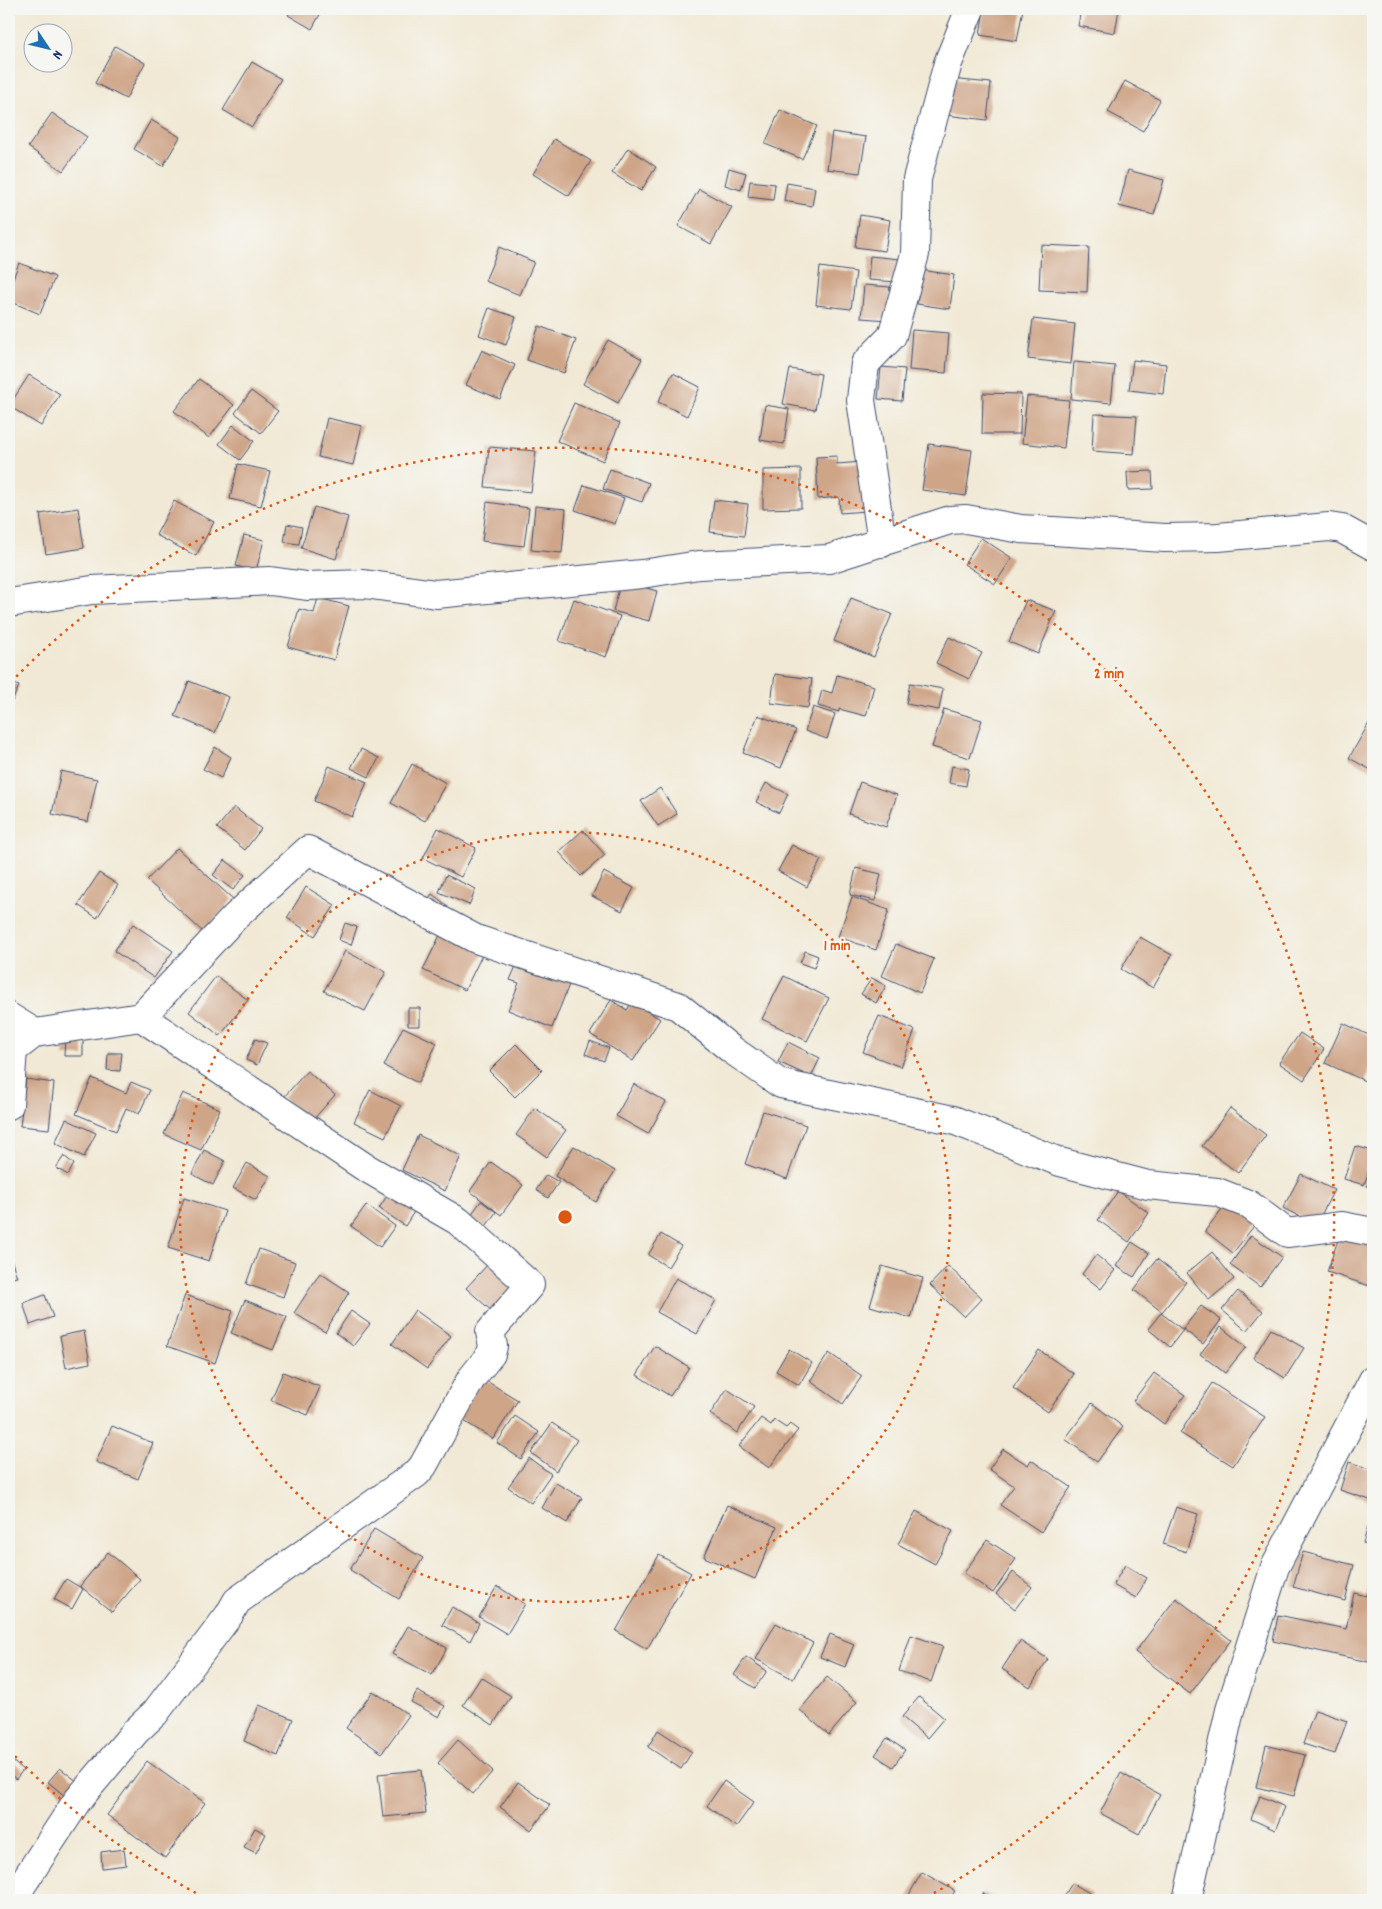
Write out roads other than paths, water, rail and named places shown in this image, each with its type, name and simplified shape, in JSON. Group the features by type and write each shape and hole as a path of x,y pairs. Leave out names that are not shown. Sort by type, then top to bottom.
{"street":[{"path":"882,543 861,400 865,364 892,336 915,254 917,179 948,63 970,9"},
{"path":"9,603 92,590 270,580 306,586 364,584 436,594 642,574 699,565 829,559 950,520 966,519 1021,529 1165,538 1218,537 1329,527 1342,529 1373,546"},
{"path":"9,1105 13,1050 35,1033 141,1017 235,917 308,850 476,939 678,1006 732,1050 781,1084 953,1120 1060,1162 1148,1185 1217,1192 1248,1204 1288,1232 1342,1226 1373,1232"},
{"path":"9,1017 35,1033"},
{"path":"12,1900 77,1801 136,1731 155,1713 229,1615 236,1601 417,1473 423,1466 471,1379 491,1354 493,1346 490,1332 530,1285 458,1221 363,1166 141,1017"},
{"path":"1187,1900 1230,1710 1275,1567 1373,1380"}]}
